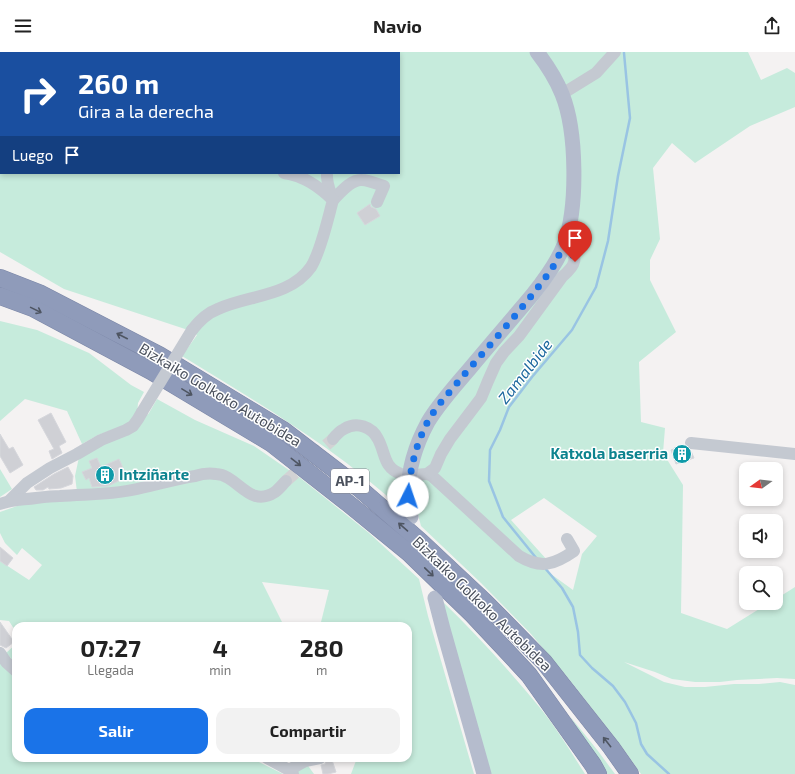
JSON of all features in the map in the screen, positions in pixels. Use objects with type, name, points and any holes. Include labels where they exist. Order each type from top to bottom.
[{"type":"highway","name":"Bizkaiko Golkoko Autobidea","points":[[0,278],[41,294],[159,355],[283,430],[359,488],[485,602],[544,662],[611,747],[630,774]]},
{"type":"highway","name":"Bizkaiko Golkoko Autobidea","points":[[0,296],[33,308],[151,371],[271,443],[349,504],[409,553],[473,615],[529,675],[598,774]]},
{"type":"main road","points":[[411,517],[408,496],[409,478],[416,449],[428,422],[435,410],[545,279],[552,269],[564,245],[568,232],[572,207],[574,166],[567,109],[554,77],[537,52]]},
{"type":"main road","points":[[435,598],[484,774]]},
{"type":"street","points":[[562,94],[596,73],[615,52]]},
{"type":"street","points":[[288,174],[301,177],[312,182],[333,200]]},
{"type":"street","points":[[327,174],[328,184],[333,200]]},
{"type":"street","points":[[5,502],[27,483],[50,468],[101,440],[133,426],[192,330],[201,319],[218,308],[271,293],[286,287],[297,281],[305,274],[312,266],[318,251],[333,200],[344,188],[361,179],[384,186],[377,202]]},
{"type":"street","points":[[427,474],[435,468],[450,439],[481,398],[496,363],[519,336],[562,277],[571,270],[575,262],[573,254],[570,249],[564,245]]},
{"type":"street","points":[[333,439],[344,429],[350,426],[364,426],[375,434],[381,445],[386,462],[395,472],[401,474]]},
{"type":"street","points":[[691,443],[795,454]]},
{"type":"street","points":[[5,502],[59,496],[117,493],[176,479],[215,473],[222,474],[250,495],[256,496],[269,495],[275,492],[286,482]]},
{"type":"street","points":[[414,475],[427,474],[432,476],[519,556],[529,562],[542,564],[553,563],[564,558],[574,551],[567,539]]},
{"type":"street","points":[[0,653],[12,667]]},
{"type":"street","points":[[274,762],[291,772],[304,762]]},
{"type":"green space","points":[[400,52],[748,52],[761,80],[787,68],[795,73],[795,107],[750,126],[695,163],[672,143],[653,168],[660,239],[650,260],[650,280],[676,332],[639,362],[641,422],[665,428],[663,453],[683,485],[681,613],[727,629],[758,610],[783,610],[783,595],[795,587],[795,679],[777,678],[720,682],[695,682],[672,679],[624,662],[664,682],[685,687],[780,682],[795,685],[795,774],[641,774],[619,743],[568,678],[531,634],[481,583],[421,526],[414,493],[415,479],[429,479],[521,562],[544,569],[573,590],[582,554],[597,536],[544,498],[511,520],[548,561],[531,558],[518,550],[440,479],[437,472],[399,471],[402,509],[356,470],[309,436],[182,356],[197,335],[185,329],[64,289],[0,252],[0,174],[400,174]]},
{"type":"green space","points":[[0,321],[37,330],[89,353],[131,385],[144,392],[138,403],[137,415],[131,423],[98,435],[82,444],[67,411],[25,399],[0,421]]},
{"type":"green space","points":[[157,399],[195,420],[254,446],[299,477],[369,533],[419,579],[428,616],[474,774],[351,774],[356,762],[412,762],[412,622],[321,622],[329,590],[262,582],[282,622],[12,622],[12,626],[9,621],[0,620],[0,561],[29,580],[42,565],[22,548],[17,555],[5,543],[0,533],[0,512],[20,505],[140,485],[77,492],[75,476],[79,457],[136,427],[149,413]]},
{"type":"green space","points":[[0,469],[12,489],[0,497]]},
{"type":"green space","points":[[442,601],[493,654],[541,709],[585,774],[489,774]]},
{"type":"green space","points":[[12,648],[12,660],[6,653]]},
{"type":"green space","points":[[0,659],[12,672],[12,762],[259,762],[283,774],[0,774]]},
{"type":"green space","points":[[569,715],[598,751],[615,774],[607,774]]},
{"type":"green space","points":[[306,763],[314,774],[298,774],[298,771]]},
{"type":"building","points":[[370,204],[371,207],[376,209],[380,216],[365,225],[357,213]]},
{"type":"building","points":[[51,413],[66,442],[59,446],[62,453],[52,459],[49,451],[54,449],[38,420]]},
{"type":"building","points":[[0,434],[9,449],[13,447],[23,465],[10,473],[0,456]]},
{"type":"building","name":"Katxola baserria","points":[[684,445],[686,449],[691,451],[694,458],[676,464],[671,450]]},
{"type":"building","name":"Intziñarte","points":[[97,458],[101,467],[119,459],[127,477],[108,486],[92,487],[89,478],[86,480],[82,472],[92,468],[89,461]]},
{"type":"building","points":[[68,467],[73,476],[72,484],[61,488],[49,489],[48,487],[43,490],[36,490],[34,487],[54,474]]},
{"type":"building","points":[[0,547],[13,558],[7,566],[0,561]]},
{"type":"building","points":[[0,622],[12,639],[12,644],[6,648],[0,645]]},
{"type":"building","points":[[326,762],[333,762],[336,772],[323,774],[321,765],[325,764]]},
{"type":"waterway","name":"Zamalbide","points":[[537,559],[503,517],[489,481],[490,450],[509,407],[572,330],[596,287],[608,241],[618,176],[630,118],[624,53]]},
{"type":"waterway","name":"Zamalbide","points":[[544,567],[562,588],[573,607],[578,632],[580,655],[592,668],[613,686],[625,702],[636,723],[641,744],[647,754],[669,774]]},
{"type":"tunnel","points":[[286,481],[333,439]]},
{"type":"place","name":"Katxola baserria","points":[[682,454]]},
{"type":"place","name":"Intziñarte","points":[[105,475]]},
{"type":"route","points":[[408,496],[409,478],[416,449],[421,435],[435,410],[533,294],[552,269],[564,245],[570,249],[575,262]]}]
